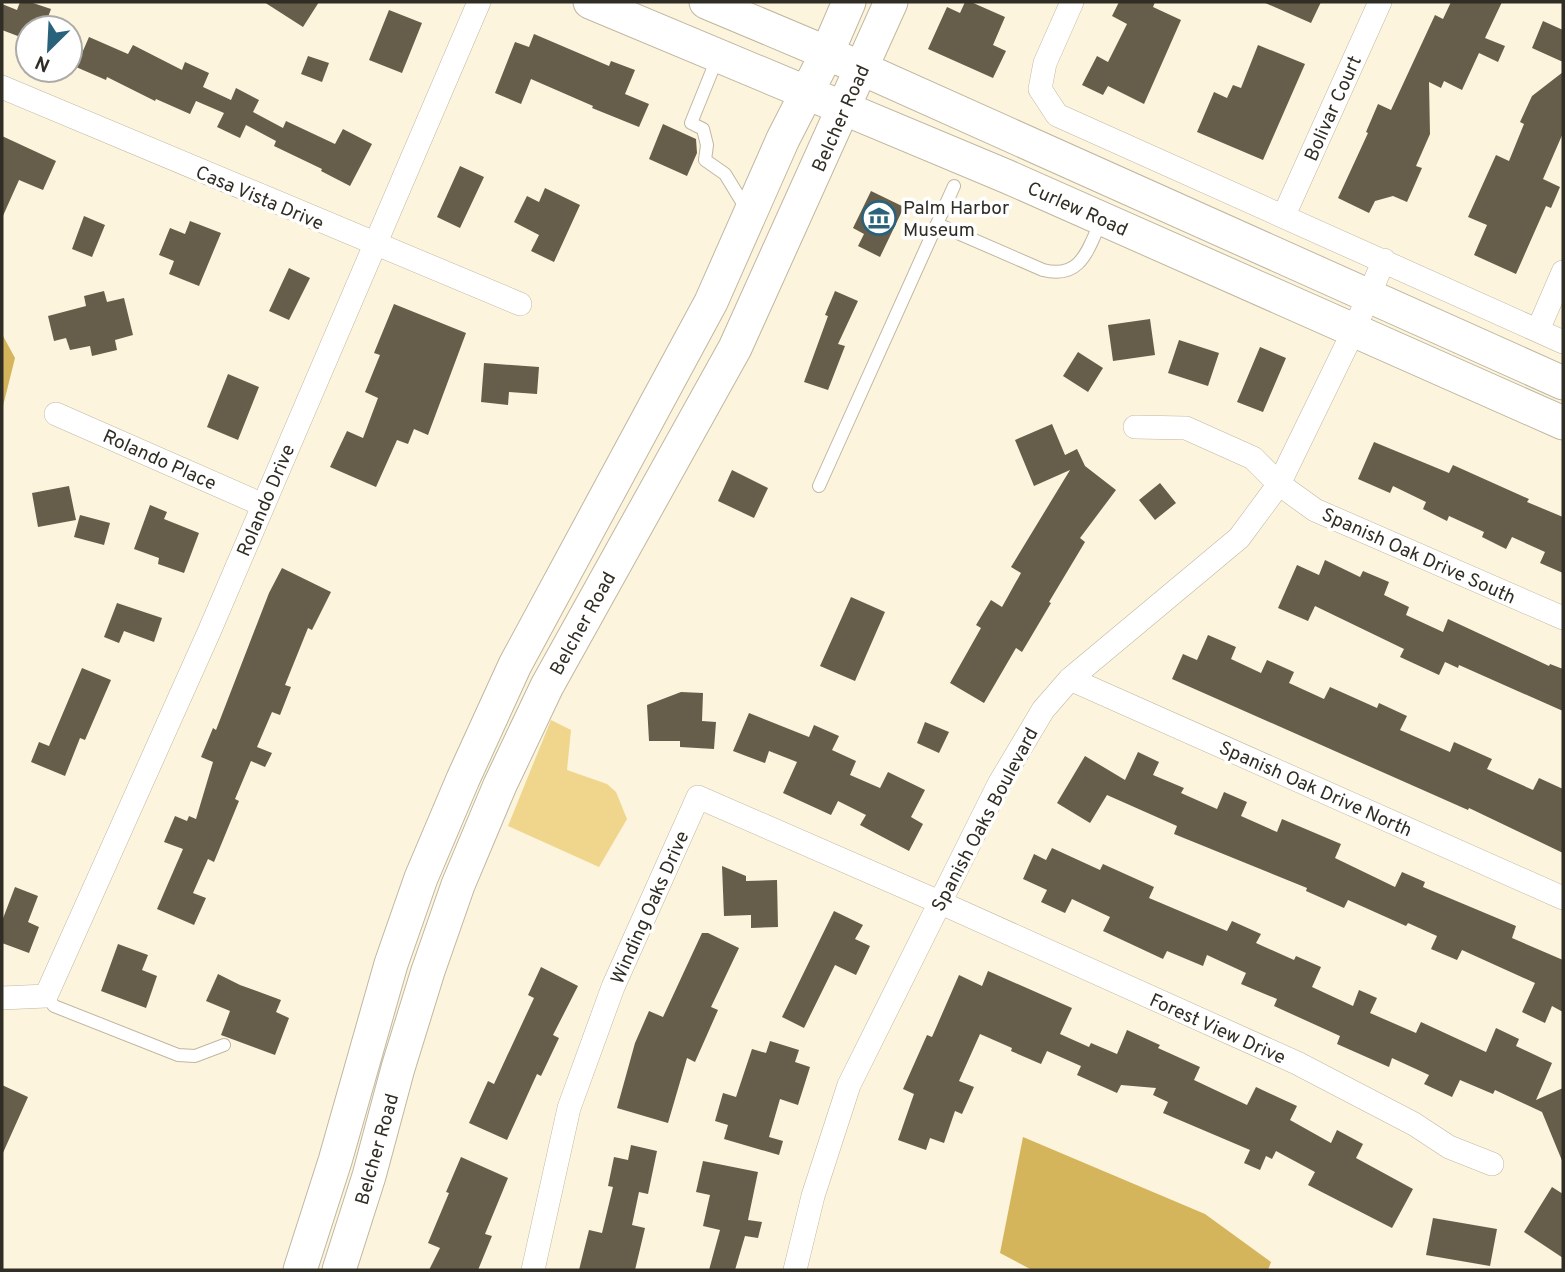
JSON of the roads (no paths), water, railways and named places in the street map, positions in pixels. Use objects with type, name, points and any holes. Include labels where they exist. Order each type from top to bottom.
[{"type":"main road","points":[[581,2],[620,33],[757,90],[773,107],[783,139]]},
{"type":"main road","name":"Curlew Road","points":[[590,2],[842,81],[912,92],[1563,383]]},
{"type":"main road","points":[[641,2],[906,107],[1104,195],[1175,209]]},
{"type":"main road","name":"Curlew Road","points":[[706,2],[791,38],[842,81],[1102,219],[1563,424]]},
{"type":"main road","points":[[791,38],[820,20],[834,2]]},
{"type":"main road","name":"Belcher Road","points":[[300,1270],[335,1161],[391,964],[421,878],[463,779],[515,665],[711,302],[783,139],[842,81],[849,2]]},
{"type":"main road","points":[[655,493],[713,419],[752,357],[842,156],[852,142],[866,131],[842,81],[866,2]]},
{"type":"main road","name":"Belcher Road","points":[[339,1270],[428,971],[458,885],[500,785],[547,686],[735,348],[842,81],[891,2]]},
{"type":"main road","points":[[908,2],[891,40],[889,58],[895,71],[912,92]]},
{"type":"street","name":"Rolando Drive","points":[[46,996],[263,505],[479,2]]},
{"type":"street","points":[[1072,2],[1045,62],[1040,89],[1057,115],[1563,342]]},
{"type":"street","name":"Bolivar Court","points":[[1284,215],[1380,2]]},
{"type":"street","name":"Casa Vista Drive","points":[[2,87],[520,304]]},
{"type":"street","name":"Spanish Oaks Boulevard","points":[[795,1270],[813,1196],[849,1085],[999,784],[1043,710],[1069,678],[1239,538],[1279,484],[1354,330],[1384,260]]},
{"type":"street","points":[[1538,330],[1563,272]]},
{"type":"street","name":"Rolando Place","points":[[56,414],[263,505]]},
{"type":"street","name":"Spanish Oak Drive South","points":[[1135,427],[1186,428],[1253,458],[1279,484],[1315,510],[1563,618]]},
{"type":"street","name":"Spanish Oak Drive North","points":[[1069,678],[1563,898]]},
{"type":"street","name":"Winding Oaks Drive","points":[[533,1270],[569,1108],[613,986],[698,797],[939,902]]},
{"type":"street","name":"Forest View Drive","points":[[939,902],[1297,1063],[1414,1124],[1449,1147],[1492,1164]]},
{"type":"street","points":[[2,998],[46,996]]},
{"type":"lane","points":[[712,71],[691,123],[703,130],[707,145],[705,160],[725,174],[750,216]]},
{"type":"lane","points":[[819,486],[954,186]]},
{"type":"lane","points":[[937,224],[1057,274],[1070,270],[1082,261],[1102,219]]},
{"type":"lane","points":[[46,996],[54,1006],[178,1055],[195,1056],[224,1045]]},
{"type":"place","name":"Palm Harbor Museum","points":[[879,218]]}]
